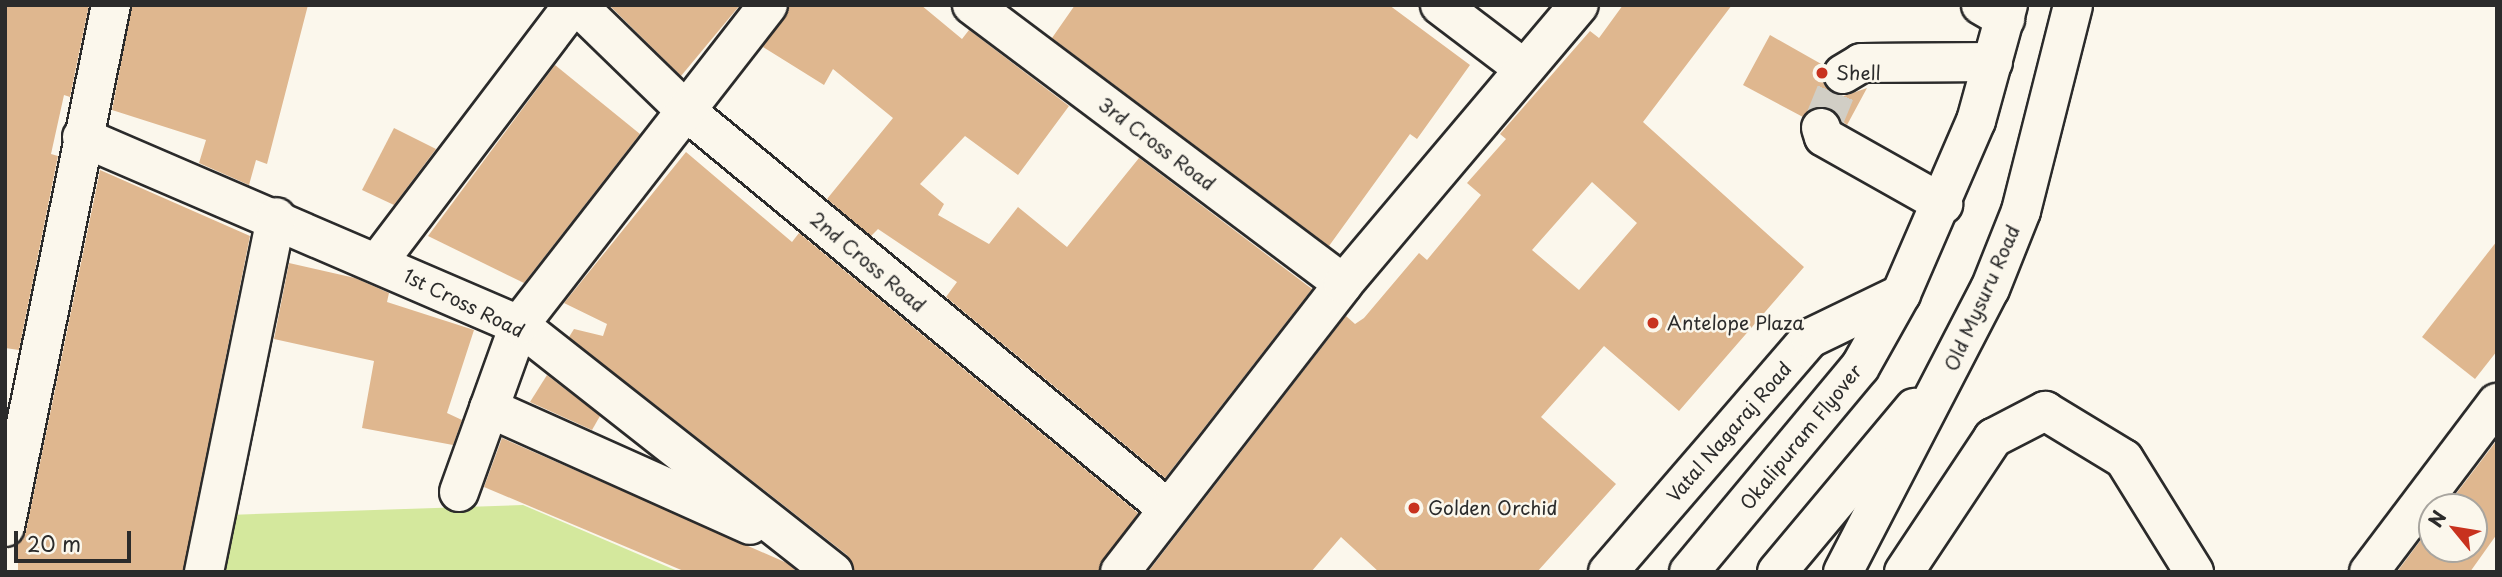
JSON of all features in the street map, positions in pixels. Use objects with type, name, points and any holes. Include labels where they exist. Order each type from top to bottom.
[{"type":"street","points":[[5,527],[82,136],[111,5]]},
{"type":"street","points":[[378,262],[575,5]]},
{"type":"street","name":"2nd Cross Road","points":[[575,5],[686,111],[1168,509]]},
{"type":"street","points":[[459,492],[519,325],[768,5]]},
{"type":"street","name":"3rd Cross Road","points":[[972,5],[1342,284]]},
{"type":"street","points":[[1440,5],[1523,68]]},
{"type":"street","points":[[1120,572],[1342,284],[1579,5]]},
{"type":"street","name":"Old Mysuru Road","points":[[1843,572],[1958,356],[2021,211],[2073,5]]},
{"type":"street","points":[[1901,294],[1943,204],[1993,62],[1998,10]]},
{"type":"street","points":[[1843,74],[1861,63],[1993,62]]},
{"type":"street","points":[[1821,128],[1824,136],[1943,204]]},
{"type":"street","name":"1st Cross Road","points":[[82,136],[276,217],[519,325],[819,561]]},
{"type":"street","points":[[204,572],[276,217]]},
{"type":"street","name":"Okalipuram Flyover","points":[[1689,572],[1860,367],[1901,294]]},
{"type":"street","name":"Vatal Nagaraj Road","points":[[1608,572],[1810,338],[1901,294]]},
{"type":"street","points":[[1777,572],[1958,356]]},
{"type":"street","points":[[2369,572],[2497,403]]},
{"type":"street","points":[[489,408],[819,561]]},
{"type":"street","points":[[1904,572],[1993,438],[2045,411],[2124,459],[2194,572]]},
{"type":"green space","points":[[523,505],[680,572],[217,572],[228,515]]},
{"type":"building","points":[[5,5],[89,5],[70,97],[64,95],[51,154],[58,156],[19,350],[5,348]]},
{"type":"building","points":[[132,5],[308,5],[267,164],[256,160],[249,185],[199,163],[206,140],[112,110]]},
{"type":"building","points":[[609,5],[740,5],[681,76]]},
{"type":"building","points":[[789,5],[921,5],[962,39],[969,30],[1069,106],[1018,175],[965,136],[920,184],[944,204],[938,215],[989,244],[1018,207],[1067,247],[1139,158],[1312,289],[1165,478],[946,297],[957,282],[878,229],[871,236],[827,199],[893,118],[833,69],[824,85],[763,47]]},
{"type":"building","points":[[1075,5],[1389,5],[1470,65],[1417,139],[1410,134],[1329,246],[1052,38]]},
{"type":"building","points":[[1623,5],[1732,5],[1643,122],[1804,267],[1679,411],[1604,346],[1541,417],[1616,484],[1537,572],[1379,572],[1341,537],[1311,572],[1148,572],[1346,316],[1355,324],[1364,318],[1419,253],[1427,260],[1481,195],[1467,183],[1506,139],[1500,134],[1590,31],[1599,38]],"holes":[[[1592,182],[1637,223],[1579,290],[1532,250]]]},
{"type":"building","points":[[1770,35],[1823,65],[1824,85],[1832,93],[1844,96],[1867,88],[1847,125],[1826,107],[1813,108],[1803,117],[1743,85]]},
{"type":"building","points":[[555,65],[640,134],[524,283],[428,236]]},
{"type":"building","points":[[394,128],[436,149],[394,205],[362,190]]},
{"type":"building","points":[[686,152],[792,242],[799,233],[1138,513],[1099,572],[854,572],[847,555],[569,337],[574,329],[603,336],[607,324],[564,303]]},
{"type":"building","points":[[100,170],[250,236],[183,572],[18,572],[18,544],[26,531]]},
{"type":"building","points":[[2497,241],[2497,351],[2475,379],[2422,337]]},
{"type":"building","points":[[289,263],[355,278],[389,293],[387,302],[474,330],[447,413],[462,420],[453,445],[362,428],[374,361],[274,339]]},
{"type":"building","points":[[547,375],[600,416],[592,430],[530,402]]},
{"type":"building","points":[[502,438],[787,563],[797,572],[686,572],[484,487]]},
{"type":"building","points":[[2497,440],[2497,534],[2488,547],[2488,493],[2457,493]]},
{"type":"building","points":[[2418,544],[2418,563],[2476,563],[2470,572],[2397,572]]},
{"type":"tunnel","points":[[1821,128],[1843,74]]},
{"type":"place","name":"Shell","points":[[1822,73]]},
{"type":"place","name":"Antelope Plaza","points":[[1653,323]]},
{"type":"place","name":"Golden Orchid","points":[[1414,508]]}]
